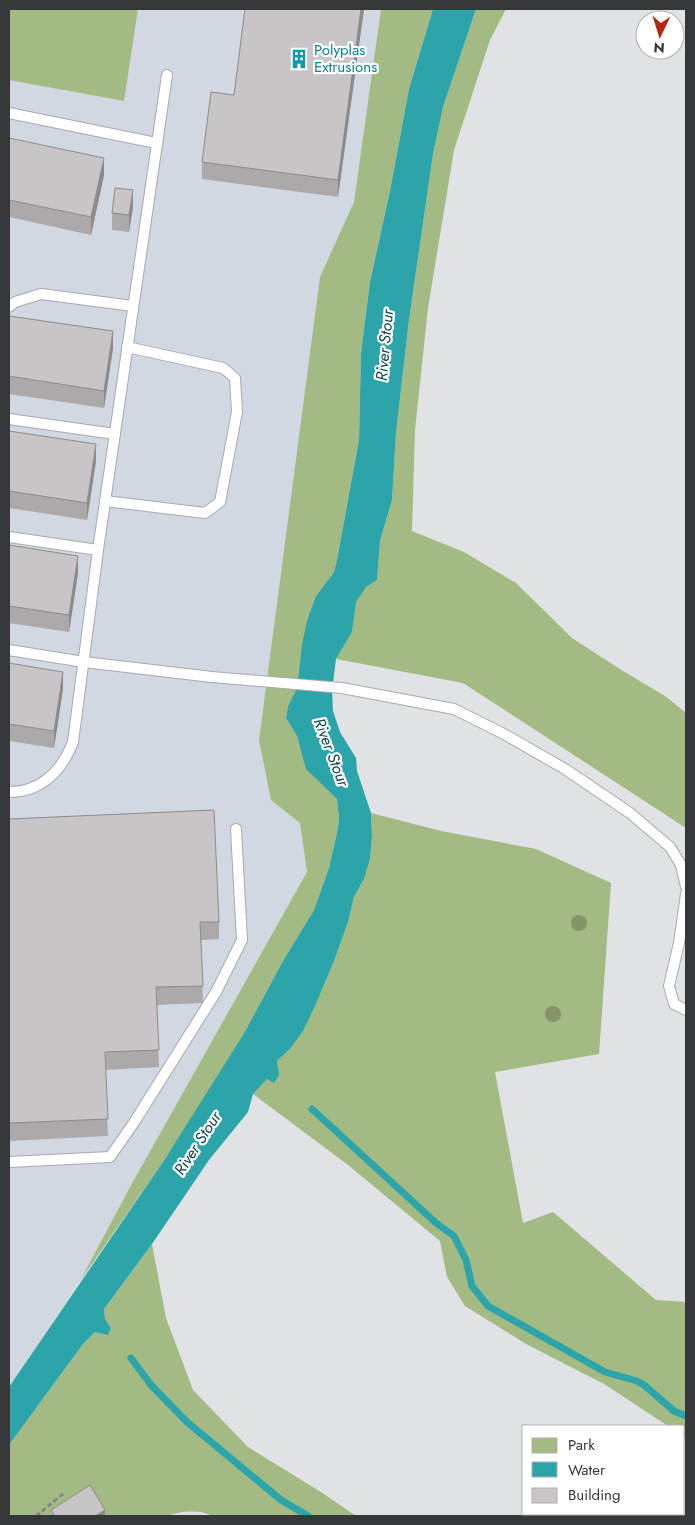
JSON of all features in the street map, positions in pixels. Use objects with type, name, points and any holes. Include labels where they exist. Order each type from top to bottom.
[{"type":"lane","points":[[9,792],[25,790],[46,781],[57,772],[64,762],[73,742],[98,550],[167,75]]},
{"type":"lane","points":[[9,113],[156,143]]},
{"type":"lane","points":[[9,306],[15,302],[40,294],[133,306]]},
{"type":"lane","points":[[105,502],[205,513],[220,502],[237,412],[235,378],[223,368],[127,347]]},
{"type":"lane","points":[[9,419],[115,434]]},
{"type":"lane","points":[[9,537],[98,550]]},
{"type":"lane","points":[[9,650],[84,662],[342,688],[454,709],[504,734],[565,769],[630,812],[670,847],[681,866],[686,887]]},
{"type":"lane","points":[[9,1162],[110,1157],[135,1121],[216,992],[242,940],[236,829]]},
{"type":"lane","points":[[686,894],[678,943],[668,986],[674,1004],[686,1010]]},
{"type":"path","points":[[36,1516],[64,1493]]},
{"type":"shaded area","points":[[138,9],[381,9],[354,202],[320,277],[259,739],[271,800],[300,823],[307,872],[130,1187],[80,1281],[9,1387],[9,80],[124,101]]},
{"type":"green space","points":[[9,9],[138,9],[124,101],[9,80]]},
{"type":"green space","points":[[381,9],[433,9],[409,89],[390,191],[370,282],[361,353],[359,440],[337,560],[334,572],[316,596],[296,690],[288,706],[286,718],[297,736],[307,769],[337,799],[339,820],[329,868],[314,910],[283,961],[243,1035],[165,1159],[80,1281],[130,1187],[307,872],[300,823],[271,800],[259,740],[320,277],[354,202]]},
{"type":"green space","points":[[476,9],[506,9],[490,40],[454,150],[428,308],[415,430],[412,531],[464,552],[516,583],[572,638],[665,696],[686,713],[686,828],[463,683],[336,659],[352,632],[355,602],[366,587],[377,580],[380,541],[392,500],[396,433],[409,320],[433,154],[443,107]]},
{"type":"green space","points":[[371,813],[441,831],[536,849],[611,883],[599,1054],[495,1072],[523,1223],[553,1212],[656,1300],[686,1302],[686,1438],[685,1425],[666,1425],[604,1384],[526,1344],[465,1306],[447,1277],[440,1241],[348,1165],[253,1094],[267,1079],[277,1061],[290,1049],[303,1031],[334,961],[348,922],[354,897],[364,879],[370,859]]},
{"type":"green space","points":[[152,1244],[166,1318],[193,1390],[248,1447],[356,1516],[212,1516],[202,1512],[190,1511],[167,1516],[9,1516],[9,1445],[83,1344],[95,1332],[111,1328],[105,1319],[104,1309]]},
{"type":"water","name":"River Stour","points":[[433,9],[476,9],[443,107],[433,154],[409,320],[396,433],[392,500],[380,541],[377,580],[366,587],[356,602],[352,632],[336,659],[332,691],[333,711],[340,732],[356,758],[357,771],[371,813],[370,859],[364,879],[354,897],[348,922],[334,961],[315,1006],[303,1031],[290,1049],[277,1061],[279,1075],[274,1083],[267,1079],[253,1094],[248,1112],[209,1160],[152,1244],[104,1309],[105,1319],[111,1328],[108,1335],[95,1332],[83,1344],[9,1445],[9,1387],[165,1159],[243,1035],[283,961],[314,910],[329,868],[339,820],[337,799],[306,769],[297,736],[286,718],[288,706],[296,690],[307,621],[316,596],[334,572],[337,560],[359,440],[361,353],[370,282],[390,191],[409,89]]},
{"type":"building","name":"Polyplas Extrusions","points":[[245,9],[361,9],[338,180],[202,162],[211,92],[234,95]]},
{"type":"building","points":[[9,138],[104,158],[91,217],[9,200]]},
{"type":"building","points":[[115,188],[133,190],[129,215],[112,213]]},
{"type":"building","points":[[9,316],[113,331],[104,391],[9,376]]},
{"type":"building","points":[[9,431],[96,444],[87,503],[9,491]]},
{"type":"building","points":[[9,545],[78,556],[69,615],[9,606]]},
{"type":"building","points":[[9,663],[63,672],[54,731],[9,724]]},
{"type":"building","points":[[214,810],[219,922],[200,922],[203,986],[156,987],[159,1050],[105,1052],[108,1119],[9,1123],[9,819]]},
{"type":"building","points":[[90,1485],[105,1510],[95,1516],[55,1516],[51,1510]]},
{"type":"waterway","points":[[312,1109],[436,1223],[454,1236],[466,1260],[472,1286],[488,1306],[605,1372],[637,1381],[674,1411],[686,1416]]},
{"type":"waterway","points":[[131,1358],[151,1385],[187,1422],[281,1500],[308,1516]]},
{"type":"place","name":"Polyplas Extrusions","points":[[299,59]]}]
